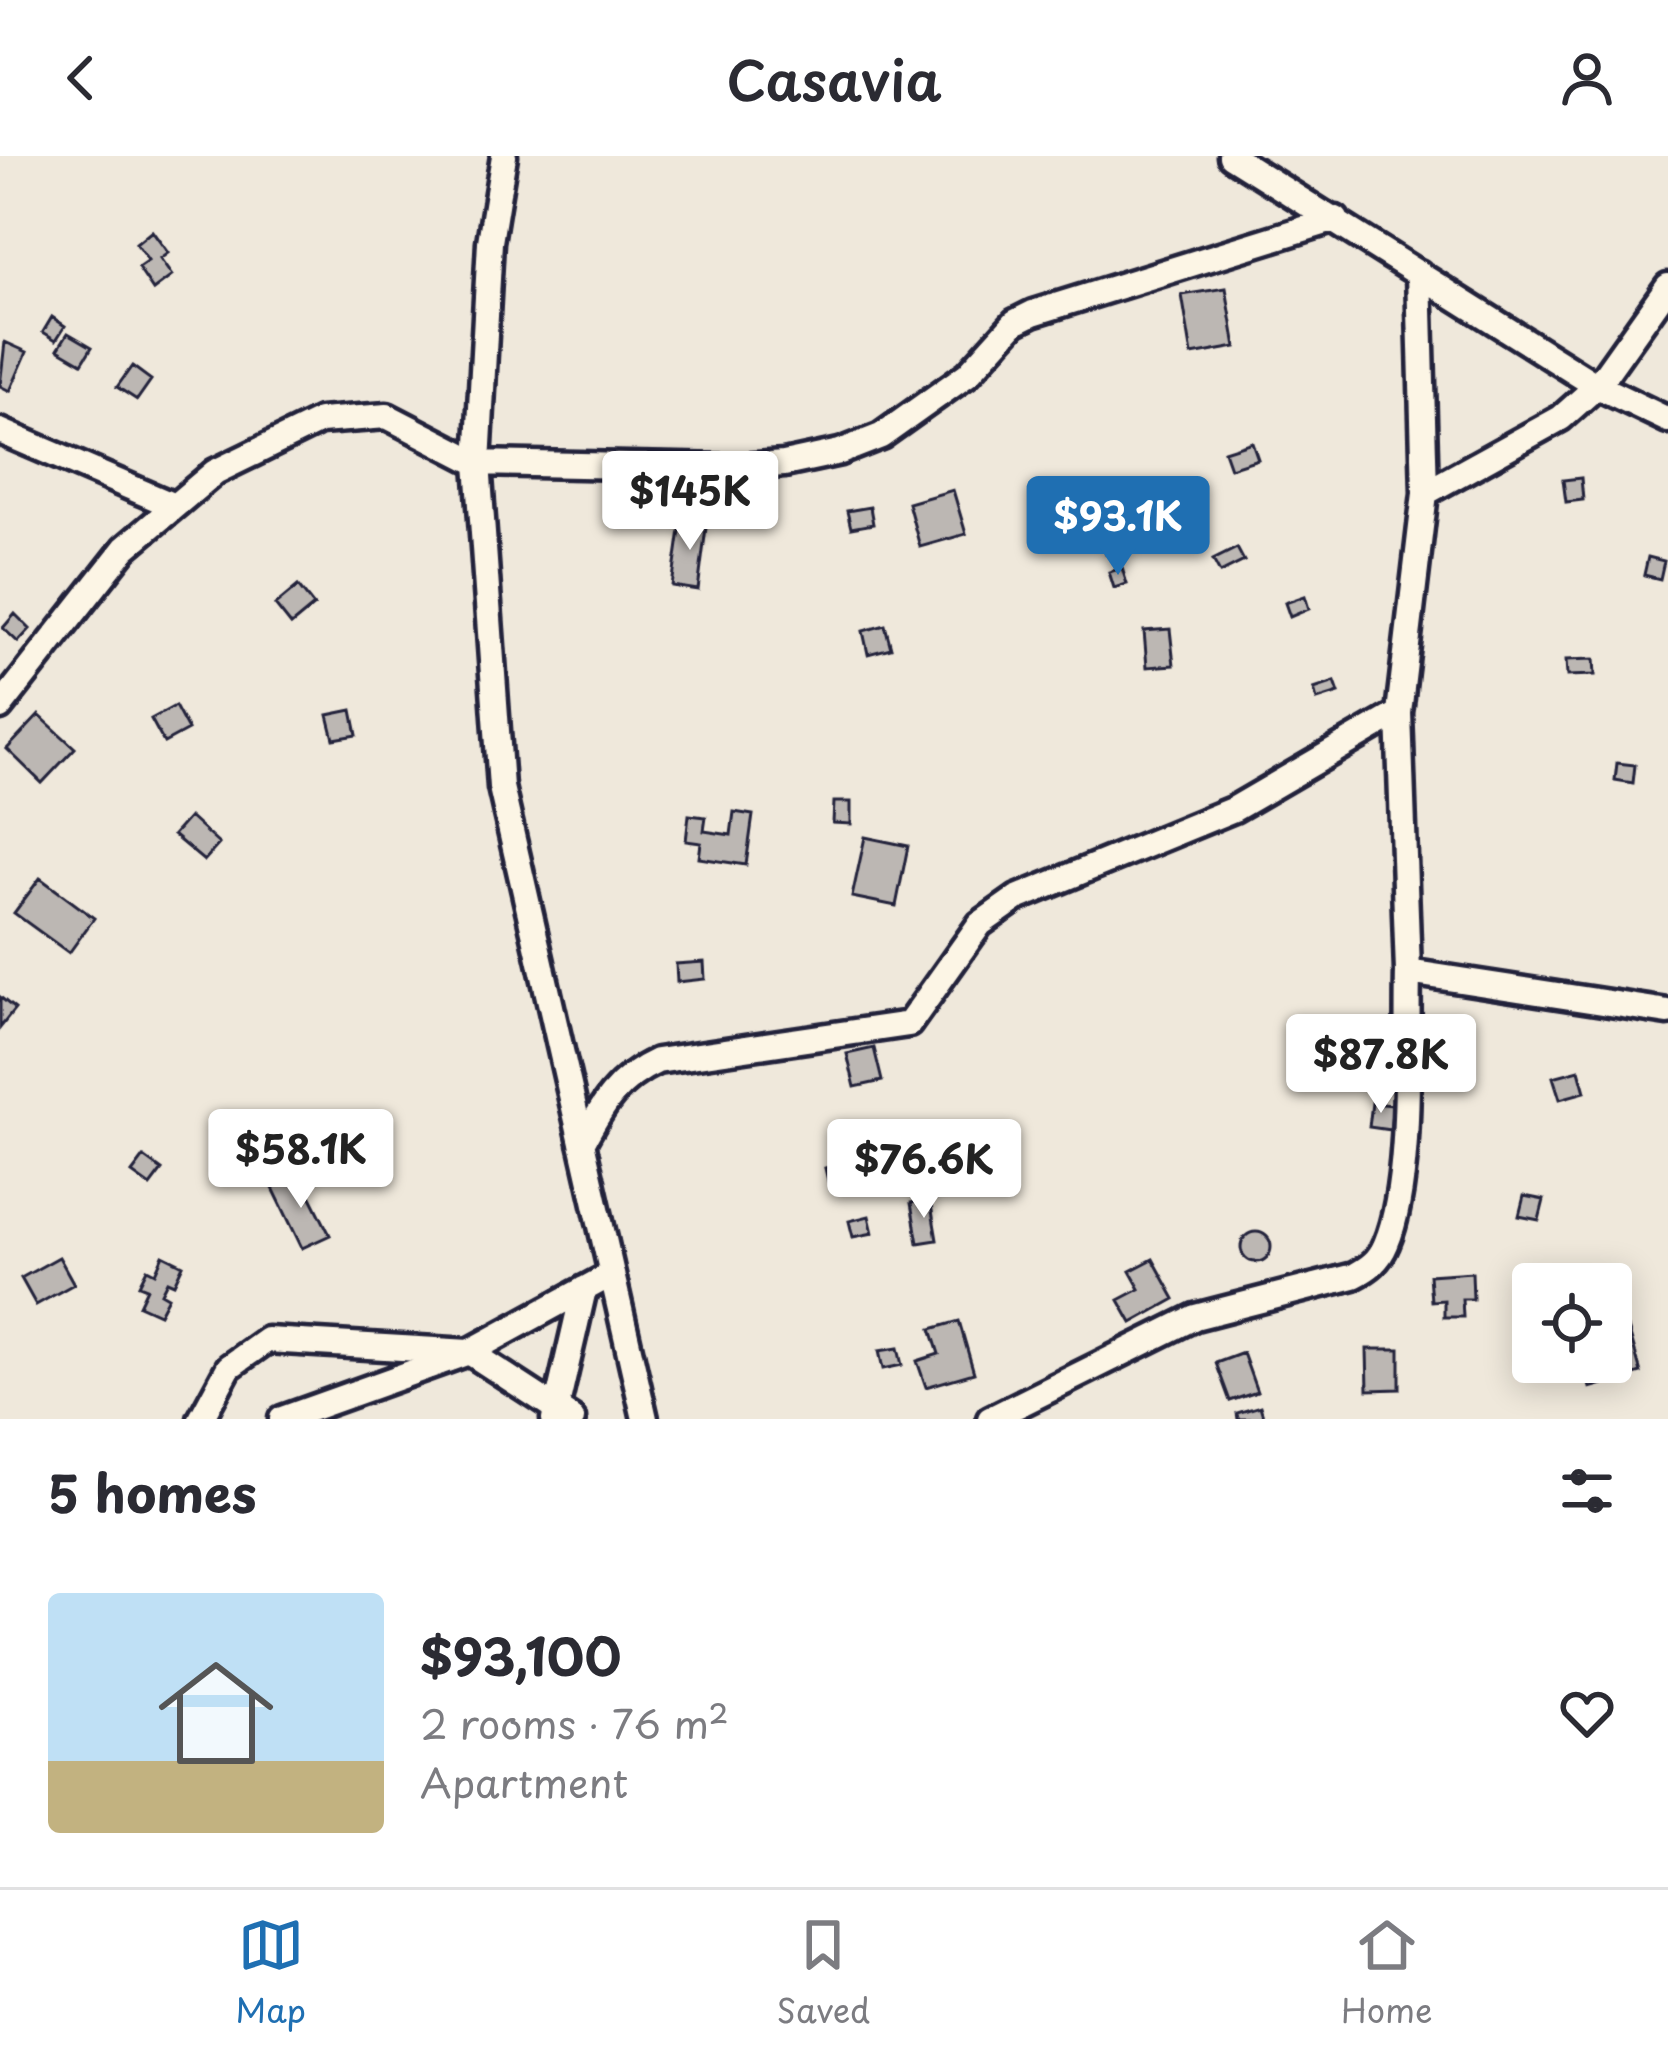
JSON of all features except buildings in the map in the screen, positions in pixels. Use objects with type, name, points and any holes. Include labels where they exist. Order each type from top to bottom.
[{"type":"street","points":[[504,156],[490,242],[478,464],[501,787],[645,1419]]},
{"type":"street","points":[[1231,156],[1597,386],[1668,420]]},
{"type":"street","points":[[0,707],[125,548],[215,472],[320,421],[387,416],[478,464],[726,468],[840,452],[881,436],[927,406],[968,374],[1015,322],[1033,313],[1336,219]]},
{"type":"street","points":[[990,1419],[1195,1317],[1354,1276],[1375,1264],[1387,1242],[1405,1129],[1408,972],[1399,712],[1425,493],[1419,273]]},
{"type":"street","points":[[1425,493],[1561,418],[1597,386],[1668,286]]},
{"type":"street","points":[[0,431],[175,506]]},
{"type":"street","points":[[583,1143],[608,1095],[632,1072],[657,1060],[908,1024],[980,924],[1017,898],[1234,809],[1399,712]]},
{"type":"street","points":[[1408,972],[1668,1012]]},
{"type":"street","points":[[283,1419],[470,1352],[612,1274]]},
{"type":"street","points":[[201,1419],[229,1367],[267,1340],[470,1352],[562,1415],[584,1288]]}]
